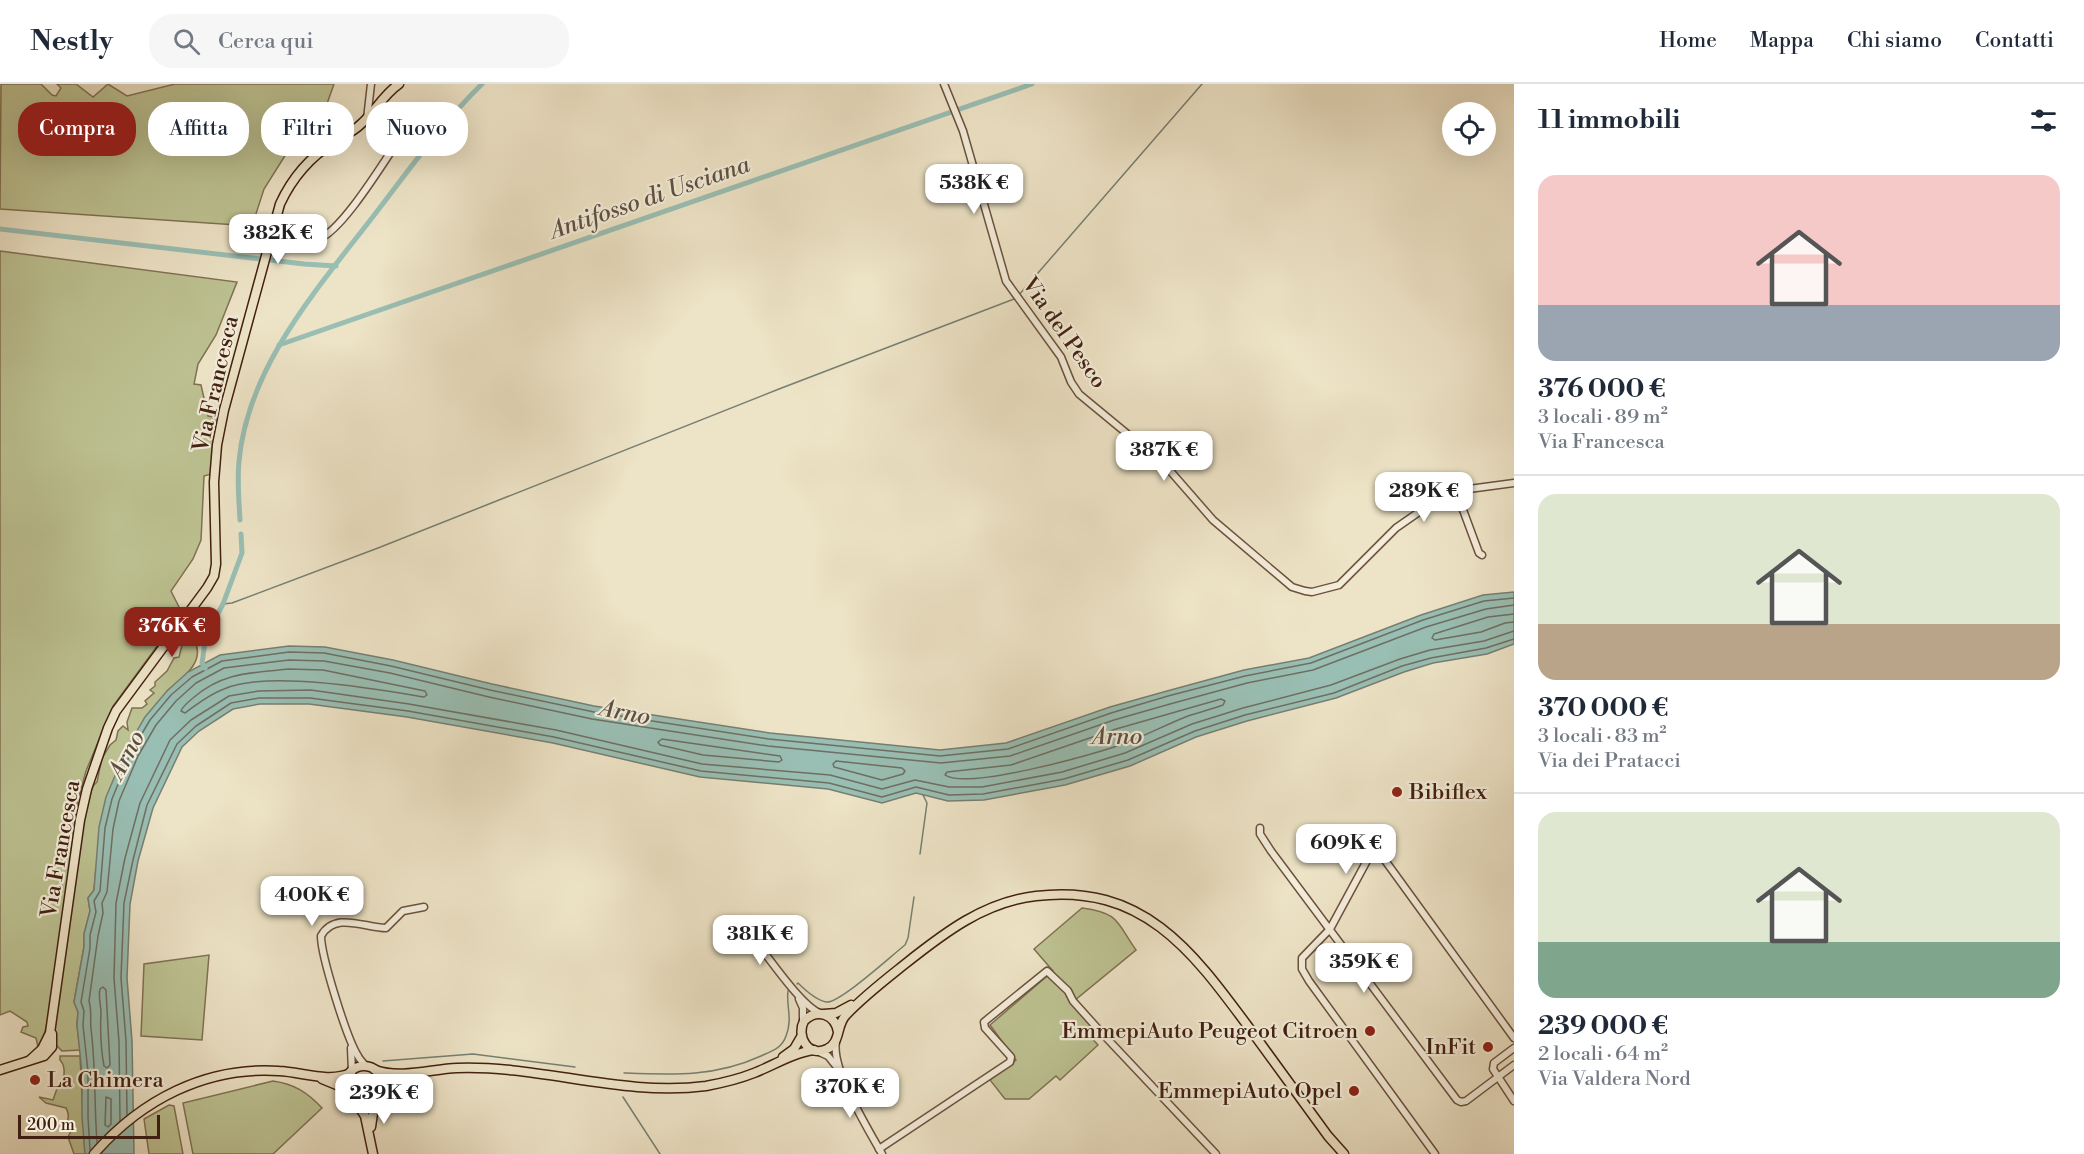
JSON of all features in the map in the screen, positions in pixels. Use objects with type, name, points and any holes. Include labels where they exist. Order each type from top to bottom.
[{"type":"main road","name":"Via Francesca","points":[[380,102],[388,92],[399,84]]},
{"type":"main road","name":"Via Francesca","points":[[0,1070],[44,1056],[51,1049],[52,1025],[80,820],[87,789],[108,728],[123,700],[207,588],[215,572],[214,482],[224,410],[283,198],[301,170],[324,148],[355,130],[366,120]]},
{"type":"main road","points":[[94,1154],[120,1127],[147,1106],[174,1090],[224,1074],[276,1070],[340,1077],[357,1068],[389,1073],[445,1068],[487,1068],[629,1085],[679,1088],[705,1086],[748,1076],[803,1052],[827,1049],[834,1044],[845,1016],[872,991],[945,933],[965,920],[994,906],[1018,898],[1051,894],[1082,896],[1111,902],[1154,922],[1173,936],[1195,957],[1328,1136],[1344,1154]]},
{"type":"main road","points":[[773,1065],[794,1049],[801,1037],[803,1023],[811,1015],[841,1011],[872,991]]},
{"type":"main road","points":[[822,1013],[834,1020],[838,1035]]},
{"type":"main road","points":[[801,1037],[805,1044],[815,1051]]},
{"type":"main road","points":[[371,1069],[382,1080],[383,1087],[371,1117],[372,1150]]},
{"type":"main road","points":[[356,1102],[366,1104],[378,1098],[389,1084],[397,1079],[422,1071]]},
{"type":"main road","points":[[348,1095],[346,1083],[351,1072]]},
{"type":"main road","points":[[311,1075],[339,1086],[356,1102],[365,1116],[372,1150]]},
{"type":"main road","points":[[1328,1136],[1338,1154]]},
{"type":"street","points":[[369,102],[371,84]]},
{"type":"street","name":"Via del Pesco","points":[[944,84],[963,131],[1002,271],[1010,287],[1061,357],[1071,382],[1079,394],[1165,465],[1213,520],[1292,586],[1299,590],[1312,592],[1338,585],[1396,528],[1438,498],[1456,491],[1514,483]]},
{"type":"street","points":[[273,233],[305,241],[316,240],[330,234],[350,210],[388,156]]},
{"type":"street","points":[[1456,491],[1479,553],[1482,555]]},
{"type":"street","points":[[1260,828],[1260,834],[1267,846],[1456,1100],[1466,1101],[1514,1065]]},
{"type":"street","points":[[1362,837],[1374,853],[1382,856],[1514,1038]]},
{"type":"street","points":[[1374,853],[1367,860],[1330,929],[1302,958],[1301,964],[1304,973],[1435,1154]]},
{"type":"street","points":[[371,1069],[357,1056],[350,1041],[323,952],[322,933],[331,926],[346,921],[386,928],[403,911],[424,907]]},
{"type":"street","points":[[744,926],[795,991],[809,1006],[822,1013]]},
{"type":"street","points":[[815,1051],[828,1056],[840,1072],[880,1152],[1011,1061],[1011,1057],[986,1028],[984,1022],[1047,971],[1068,991],[1073,1001],[1095,1026],[1216,1154]]},
{"type":"street","points":[[795,991],[803,1008],[803,1023]]},
{"type":"street","points":[[838,1035],[835,1051],[840,1072]]},
{"type":"street","points":[[350,1041],[351,1072]]},
{"type":"street","points":[[1514,1048],[1493,1065],[1493,1071],[1514,1101]]},
{"type":"green space","points":[[1,84],[41,84],[56,96],[61,88],[57,84],[76,84],[93,97],[108,84],[127,96],[175,84],[334,84],[328,102],[261,102],[261,156],[285,156],[264,189],[252,226],[0,209]]},
{"type":"green space","points":[[0,251],[237,282],[216,335],[198,364],[194,384],[201,385],[208,416],[220,418],[211,474],[204,476],[201,540],[193,559],[171,591],[183,615],[166,634],[113,706],[86,771],[77,804],[73,847],[47,1024],[42,1042],[38,1047],[36,1038],[21,1032],[23,1027],[28,1026],[27,1022],[10,1011],[0,1015]]},
{"type":"green space","points":[[194,640],[197,648],[195,663],[167,691],[96,868],[94,890],[88,898],[90,911],[84,934],[84,947],[74,1002],[78,1012],[80,1050],[62,1051],[55,1044],[54,1036],[86,806],[93,786],[97,782],[102,758],[116,740],[118,731],[123,726],[128,730],[127,722],[132,708],[142,708],[147,704],[145,701],[154,693],[150,690],[167,671],[174,658],[179,657],[183,641]]},
{"type":"green space","points":[[1082,908],[1110,916],[1120,925],[1136,950],[1074,1001],[1094,1028],[1088,1034],[1098,1045],[1060,1080],[1056,1076],[1029,1099],[1005,1099],[990,1080],[1016,1060],[990,1025],[1053,971],[1034,949]]},
{"type":"green space","points":[[209,955],[202,1040],[141,1036],[144,964]]},
{"type":"green space","points":[[60,1056],[80,1056],[85,1154],[74,1154],[68,1137],[71,1131],[66,1125],[68,1112],[66,1108],[46,1103],[39,1097],[53,1100],[59,1083],[63,1084],[64,1068]]},
{"type":"green space","points":[[273,1081],[300,1090],[322,1108],[273,1154],[193,1154],[183,1103]]},
{"type":"green space","points":[[169,1105],[174,1106],[183,1154],[149,1154],[144,1119]]},
{"type":"water","name":"Arno","points":[[1514,592],[1514,644],[1487,654],[1433,663],[1336,698],[1196,737],[1130,766],[1065,785],[984,800],[948,801],[916,793],[882,803],[828,789],[700,777],[553,743],[407,717],[309,704],[260,704],[233,709],[199,731],[182,747],[153,808],[138,861],[130,904],[127,978],[132,1041],[134,1154],[85,1154],[78,1012],[74,1002],[84,947],[84,934],[90,911],[88,898],[94,890],[99,827],[106,797],[126,750],[145,717],[167,691],[188,672],[220,655],[289,646],[325,647],[393,660],[594,706],[770,733],[940,750],[1006,743],[1110,707],[1167,691],[1244,670],[1309,658],[1421,615],[1483,595]]},
{"type":"waterway","points":[[240,520],[238,468],[245,426],[256,392],[271,360],[289,329],[331,270],[440,131],[482,84]]},
{"type":"waterway","name":"Antifosso di Usciana","points":[[279,345],[1032,84]]},
{"type":"waterway","points":[[1018,296],[1202,84]]},
{"type":"waterway","points":[[0,229],[336,266]]},
{"type":"waterway","points":[[223,604],[232,603],[378,548],[779,389],[1014,299]]},
{"type":"waterway","points":[[205,668],[202,663],[206,636],[223,604],[242,553],[241,534]]},
{"type":"waterway","points":[[920,854],[927,803],[923,795]]},
{"type":"waterway","points":[[797,984],[826,1002],[833,1001],[853,987],[905,945],[914,897]]},
{"type":"waterway","points":[[624,1073],[677,1074],[711,1071],[744,1063],[773,1051],[782,1043],[788,1030],[788,991]]},
{"type":"waterway","points":[[383,1061],[473,1054],[575,1067]]},
{"type":"waterway","points":[[623,1097],[660,1154]]},
{"type":"place","name":"Bibiflex","points":[[1397,792]]},
{"type":"place","name":"EmmepiAuto Peugeot Citroen","points":[[1370,1031]]},
{"type":"place","name":"InFit","points":[[1488,1047]]},
{"type":"place","name":"La Chimera","points":[[35,1080]]},
{"type":"place","name":"EmmepiAuto Opel","points":[[1354,1091]]}]
